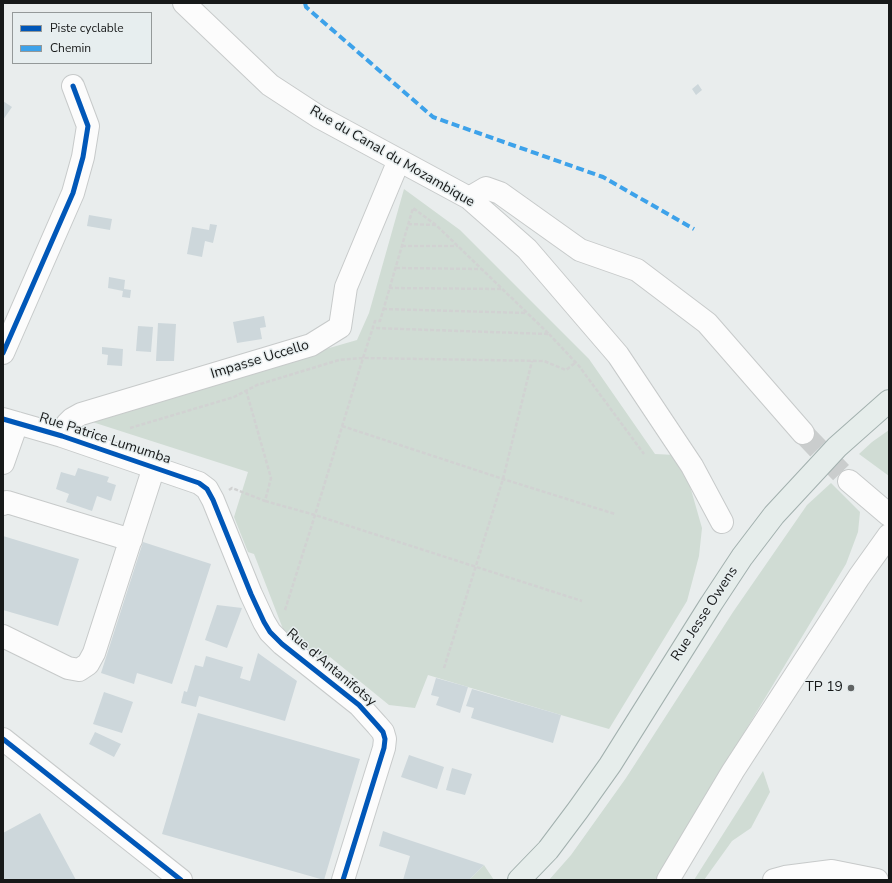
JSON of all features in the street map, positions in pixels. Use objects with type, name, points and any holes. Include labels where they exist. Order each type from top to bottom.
[{"type":"main road","name":"Rue Jesse Owens","points":[[518,880],[548,850],[610,765],[711,604],[742,557],[774,515],[837,447],[889,401]]},
{"type":"street","name":"Rue du Canal du Mozambique","points":[[184,3],[270,85],[319,117],[469,198],[527,249],[618,355],[692,466],[722,522]]},
{"type":"street","points":[[3,353],[73,193],[83,157],[88,126],[74,86]]},
{"type":"street","name":"Impasse Uccello","points":[[62,436],[67,424],[81,414],[311,345],[340,327],[346,287],[399,160]]},
{"type":"street","points":[[469,198],[486,188],[500,193],[580,250],[637,270],[707,323],[803,433]]},
{"type":"street","points":[[3,463],[10,421]]},
{"type":"street","name":"Rue Patrice Lumumba","points":[[10,421],[62,436],[198,483]]},
{"type":"street","points":[[3,636],[68,668],[79,670],[88,664],[94,653],[154,467]]},
{"type":"street","points":[[849,481],[889,515]]},
{"type":"street","name":"Rue d'Antanifotsy","points":[[198,483],[207,489],[214,500],[251,594],[270,632],[282,644],[359,705],[383,732],[385,739],[384,748],[343,880]]},
{"type":"street","points":[[3,504],[7,502],[131,540]]},
{"type":"street","points":[[668,880],[733,771],[859,577],[889,535]]},
{"type":"street","points":[[3,739],[181,880]]},
{"type":"street","points":[[774,880],[785,876],[832,872],[878,880]]},
{"type":"path","points":[[285,610],[375,321],[380,321],[413,208],[436,225],[550,334],[576,362],[644,454]]},
{"type":"path","points":[[408,224],[436,225]]},
{"type":"path","points":[[402,246],[458,246]]},
{"type":"path","points":[[396,268],[482,269]]},
{"type":"path","points":[[390,288],[503,289]]},
{"type":"path","points":[[383,309],[527,313]]},
{"type":"path","points":[[373,328],[550,334]]},
{"type":"path","points":[[130,428],[234,397],[257,385],[339,360],[363,358],[544,361],[566,370],[576,362]]},
{"type":"path","points":[[444,668],[503,479],[532,361]]},
{"type":"path","points":[[246,390],[271,478],[265,501]]},
{"type":"path","points":[[342,426],[615,514]]},
{"type":"path","points":[[214,500],[232,488],[265,501],[315,515],[582,602]]},
{"type":"shaded area","points":[[404,189],[460,230],[589,359],[655,454],[675,455],[690,486],[702,528],[699,556],[687,601],[609,729],[428,675],[415,708],[389,705],[330,657],[326,660],[322,659],[283,629],[254,554],[248,552],[234,517],[248,472],[83,419],[357,340],[369,313]]},
{"type":"shaded area","points":[[889,430],[889,476],[859,454],[872,442]]},
{"type":"shaded area","points":[[831,483],[860,512],[858,532],[846,564],[655,880],[549,880],[571,855],[626,778],[733,612],[807,505]]},
{"type":"shaded area","points":[[763,771],[770,792],[751,828],[732,841],[704,880],[694,880]]},
{"type":"shaded area","points":[[484,865],[494,880],[469,880]]},
{"type":"building","points":[[698,84],[702,90],[696,95],[692,89]]},
{"type":"building","points":[[3,101],[12,107],[3,120]]},
{"type":"building","points":[[89,215],[112,219],[110,230],[87,226]]},
{"type":"building","points":[[210,224],[217,225],[213,243],[205,241],[202,257],[187,254],[192,227],[209,230]]},
{"type":"building","points":[[109,277],[125,280],[124,289],[131,290],[130,298],[122,297],[123,291],[108,288]]},
{"type":"building","points":[[264,316],[266,327],[260,328],[262,339],[237,343],[233,322]]},
{"type":"building","points":[[158,323],[176,324],[174,361],[156,361]]},
{"type":"building","points":[[138,326],[153,327],[151,352],[136,351]]},
{"type":"building","points":[[102,347],[123,349],[122,366],[107,365],[108,355],[102,354]]},
{"type":"building","points":[[78,468],[109,477],[107,482],[116,485],[111,501],[97,496],[92,511],[66,502],[69,494],[56,489],[61,472],[75,476]]},
{"type":"building","points":[[3,536],[79,559],[58,626],[3,610]]},
{"type":"building","points":[[143,542],[211,564],[172,684],[137,673],[134,684],[101,673]]},
{"type":"building","points":[[217,605],[242,608],[227,648],[205,640]]},
{"type":"building","points":[[258,653],[297,681],[285,721],[199,696],[196,707],[181,703],[184,691],[187,692],[195,665],[203,667],[206,656],[243,667],[240,678],[250,681]]},
{"type":"building","points":[[436,678],[468,687],[460,713],[436,705],[439,697],[431,695]]},
{"type":"building","points":[[472,689],[561,715],[553,743],[471,718],[474,708],[466,706]]},
{"type":"building","points":[[104,692],[133,702],[122,733],[93,724]]},
{"type":"building","points":[[198,713],[360,759],[324,880],[162,834]]},
{"type":"building","points":[[95,732],[121,744],[114,757],[89,744]]},
{"type":"building","points":[[409,755],[444,767],[437,789],[401,777]]},
{"type":"building","points":[[452,768],[472,774],[465,795],[446,790]]},
{"type":"building","points":[[40,813],[76,880],[3,880],[3,833]]},
{"type":"building","points":[[383,831],[484,865],[469,880],[403,880],[410,856],[379,846]]},
{"type":"tunnel","points":[[803,433],[849,481]]},
{"type":"marked path","points":[[305,3],[306,7],[433,117],[603,177],[694,229]]},
{"type":"cycle path","points":[[3,353],[73,193],[83,157],[88,126],[73,86]]},
{"type":"cycle path","points":[[3,419],[97,448],[199,483],[207,489],[213,500],[251,594],[270,632],[282,644],[359,705],[383,732],[385,739],[384,748],[343,880]]},
{"type":"cycle path","points":[[3,739],[181,880]]},
{"type":"place","name":"TP 19","points":[[851,688]]}]
